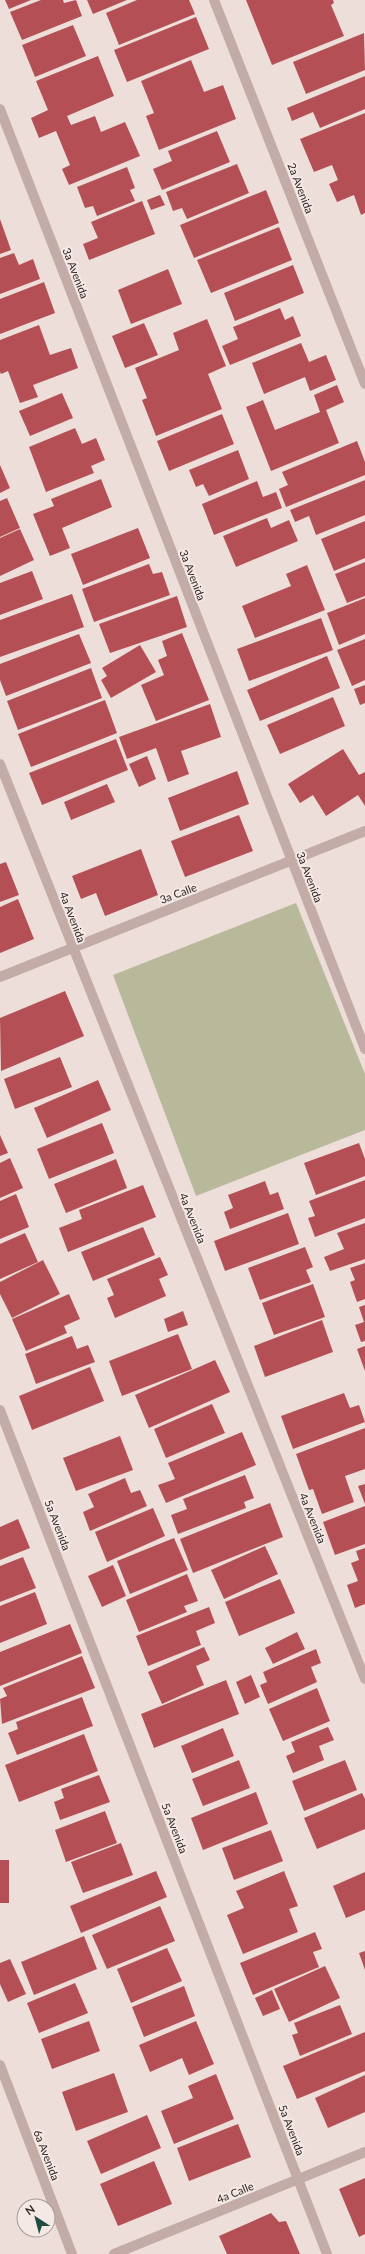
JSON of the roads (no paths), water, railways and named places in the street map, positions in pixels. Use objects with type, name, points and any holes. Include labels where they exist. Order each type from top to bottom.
[{"type":"street","name":"2a Avenida","points":[[214,0],[365,384]]},
{"type":"street","name":"3a Avenida","points":[[0,109],[365,1049]]},
{"type":"street","name":"4a Avenida","points":[[0,764],[72,948],[365,1679]]},
{"type":"street","name":"3a Calle","points":[[0,977],[292,862],[365,831]]},
{"type":"street","name":"5a Avenida","points":[[0,1410],[327,2254]]},
{"type":"street","name":"6a Avenida","points":[[0,2065],[72,2254]]},
{"type":"street","name":"4a Calle","points":[[114,2254],[365,2152]]}]
